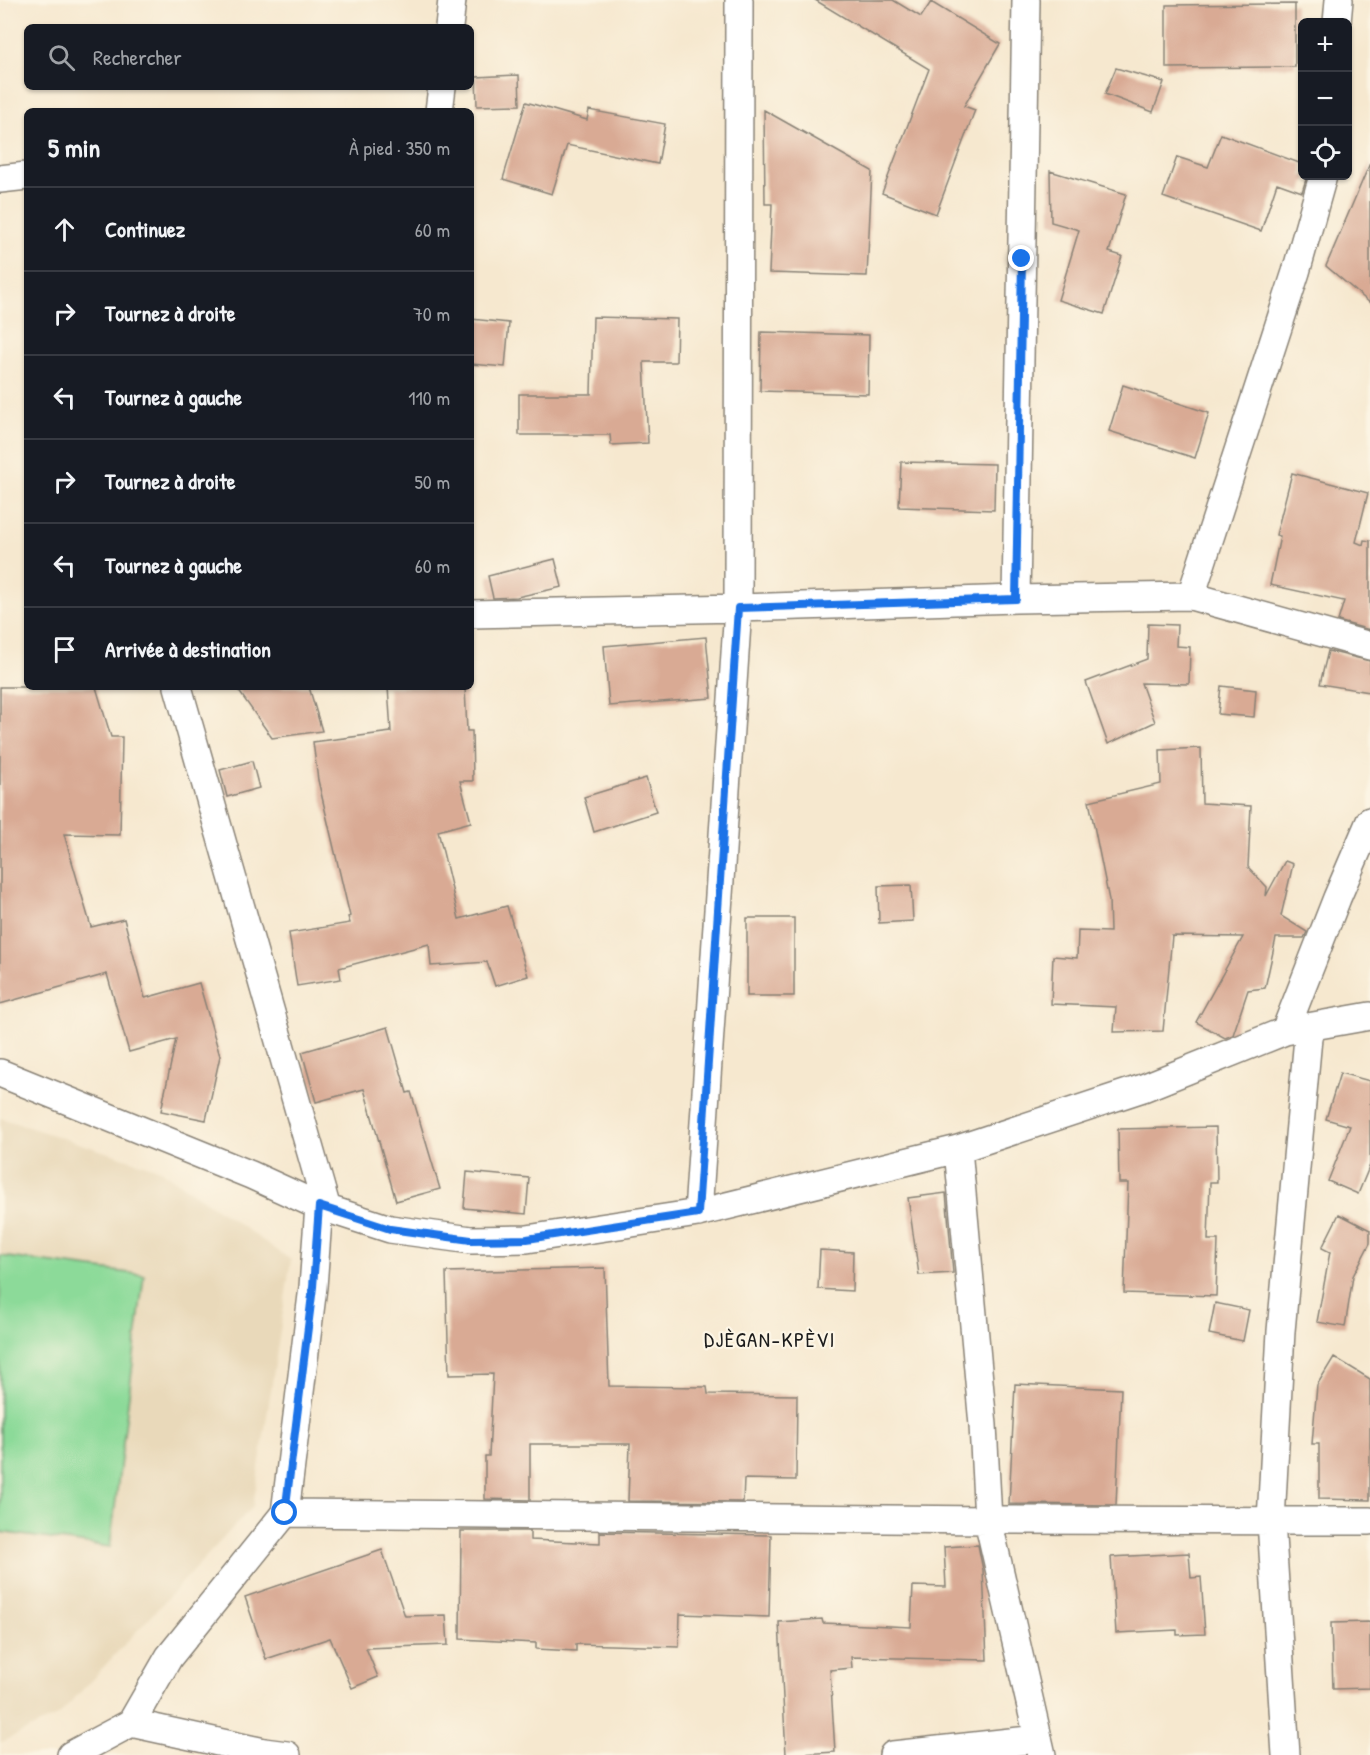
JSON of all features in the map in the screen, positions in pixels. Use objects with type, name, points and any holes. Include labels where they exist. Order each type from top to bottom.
[{"type":"street","points":[[448,24],[452,0]]},
{"type":"street","points":[[698,1213],[738,608],[739,0]]},
{"type":"street","points":[[1016,599],[1026,0]]},
{"type":"street","points":[[1337,18],[1339,0]]},
{"type":"street","points":[[439,108],[442,90]]},
{"type":"street","points":[[0,179],[24,176]]},
{"type":"street","points":[[1191,596],[1296,272],[1322,180]]},
{"type":"street","points":[[474,614],[1191,596],[1370,646]]},
{"type":"street","points":[[71,1755],[131,1723],[169,1657],[285,1513],[323,1207],[179,690]]},
{"type":"street","points":[[1286,1755],[1270,1521],[1297,1029],[1337,898],[1370,821]]},
{"type":"street","points":[[0,1073],[251,1175],[323,1207],[390,1229],[471,1240],[527,1239],[698,1213],[958,1149],[1143,1088],[1297,1029],[1370,1016]]},
{"type":"street","points":[[893,1755],[1040,1747],[988,1520],[983,1425],[958,1149]]},
{"type":"street","points":[[285,1513],[988,1520],[1370,1521]]},
{"type":"street","points":[[131,1723],[188,1745],[287,1755]]},
{"type":"shaded area","points":[[0,1118],[159,1169],[291,1260],[253,1506],[59,1715],[0,1743]]},
{"type":"green space","points":[[0,1256],[144,1275],[110,1547],[0,1532]]},
{"type":"building","points":[[815,0],[893,0],[921,17],[931,2],[1000,44],[964,106],[975,110],[936,214],[882,193],[929,69]]},
{"type":"building","points":[[1295,4],[1295,67],[1166,68],[1166,5]]},
{"type":"building","points":[[1116,68],[1164,82],[1153,112],[1105,94]]},
{"type":"building","points":[[519,75],[520,105],[477,106],[476,77]]},
{"type":"building","points":[[526,102],[587,120],[589,110],[665,124],[658,164],[567,145],[552,194],[503,179]]},
{"type":"building","points":[[764,110],[872,171],[867,276],[769,273],[772,204],[765,204]]},
{"type":"building","points":[[1221,134],[1298,163],[1298,180],[1306,180],[1302,192],[1277,183],[1261,231],[1163,197],[1177,157],[1208,167]]},
{"type":"building","points":[[1370,163],[1370,303],[1326,266]]},
{"type":"building","points":[[1050,171],[1126,194],[1109,252],[1122,256],[1104,314],[1058,300],[1079,230],[1051,222]]},
{"type":"building","points":[[593,317],[677,319],[676,362],[644,362],[648,443],[611,445],[610,435],[519,435],[519,394],[591,394]]},
{"type":"building","points":[[474,319],[509,323],[505,367],[474,364]]},
{"type":"building","points":[[761,332],[869,335],[868,394],[760,391]]},
{"type":"building","points":[[1123,385],[1209,413],[1195,458],[1109,431]]},
{"type":"building","points":[[901,462],[995,464],[994,510],[899,507]]},
{"type":"building","points":[[1292,473],[1368,493],[1356,542],[1363,545],[1364,540],[1370,541],[1370,630],[1338,621],[1344,601],[1270,585],[1280,536],[1276,535]]},
{"type":"building","points":[[555,559],[562,587],[517,597],[493,598],[488,576]]},
{"type":"building","points":[[1148,624],[1177,625],[1176,646],[1190,647],[1189,684],[1141,683],[1155,722],[1108,744],[1086,682],[1147,659]]},
{"type":"building","points":[[706,637],[712,698],[609,706],[604,646]]},
{"type":"building","points":[[1328,651],[1370,661],[1370,692],[1320,684]]},
{"type":"building","points":[[1221,686],[1256,690],[1254,717],[1218,714]]},
{"type":"building","points":[[0,687],[24,687],[24,690],[97,690],[111,737],[122,737],[120,835],[64,834],[91,927],[124,919],[145,998],[199,983],[220,1056],[206,1120],[161,1111],[176,1039],[129,1052],[107,974],[0,1004]]},
{"type":"building","points":[[238,690],[310,690],[322,731],[272,738]]},
{"type":"building","points":[[388,690],[465,690],[467,731],[472,731],[473,781],[460,781],[471,822],[438,831],[459,919],[507,906],[528,976],[495,986],[487,962],[431,966],[429,944],[339,968],[341,979],[297,986],[289,933],[350,923],[318,780],[313,742],[391,732]]},
{"type":"building","points":[[1201,748],[1202,803],[1251,806],[1248,867],[1267,887],[1266,896],[1285,861],[1293,864],[1281,916],[1307,932],[1304,938],[1276,938],[1265,988],[1248,990],[1233,1035],[1225,1038],[1196,1022],[1243,937],[1172,936],[1163,1031],[1114,1032],[1116,1007],[1051,1004],[1053,956],[1077,958],[1078,931],[1110,932],[1109,900],[1089,801],[1161,784],[1160,750]]},
{"type":"building","points":[[252,761],[259,788],[227,797],[220,770]]},
{"type":"building","points":[[646,778],[656,812],[594,832],[584,797]]},
{"type":"building","points":[[911,885],[913,921],[879,923],[878,886]]},
{"type":"building","points":[[747,918],[794,918],[794,996],[747,996]]},
{"type":"building","points":[[388,1027],[407,1093],[411,1092],[440,1189],[396,1201],[364,1089],[316,1102],[302,1052]]},
{"type":"building","points":[[1340,1073],[1370,1081],[1370,1165],[1358,1194],[1328,1181],[1350,1126],[1326,1119]]},
{"type":"building","points":[[1216,1127],[1217,1182],[1210,1182],[1208,1240],[1218,1240],[1216,1296],[1124,1293],[1128,1183],[1119,1183],[1118,1129]]},
{"type":"building","points":[[467,1172],[529,1178],[526,1214],[464,1208]]},
{"type":"building","points":[[946,1193],[953,1273],[919,1275],[908,1198]]},
{"type":"building","points":[[1339,1214],[1370,1230],[1370,1243],[1353,1276],[1345,1327],[1317,1322],[1330,1252],[1322,1248]]},
{"type":"building","points":[[820,1250],[853,1252],[852,1291],[818,1289]]},
{"type":"building","points":[[605,1268],[609,1386],[707,1387],[708,1394],[797,1395],[796,1480],[744,1479],[743,1502],[628,1501],[630,1444],[530,1444],[530,1500],[485,1499],[485,1456],[489,1456],[493,1374],[449,1375],[446,1272]]},
{"type":"building","points":[[1215,1303],[1249,1310],[1243,1341],[1209,1334]]},
{"type":"building","points":[[1334,1357],[1370,1379],[1370,1500],[1319,1499],[1319,1444],[1312,1444],[1317,1385]]},
{"type":"building","points":[[1015,1384],[1121,1389],[1116,1505],[1009,1504]]},
{"type":"building","points":[[461,1531],[530,1531],[530,1540],[600,1543],[600,1532],[771,1535],[769,1617],[680,1614],[679,1647],[576,1644],[576,1651],[536,1649],[536,1643],[460,1639]]},
{"type":"building","points":[[978,1545],[983,1570],[987,1660],[851,1657],[852,1668],[830,1670],[835,1752],[786,1755],[779,1622],[822,1619],[823,1623],[911,1627],[913,1586],[946,1587],[944,1547]]},
{"type":"building","points":[[382,1550],[405,1616],[446,1615],[448,1645],[366,1648],[378,1677],[352,1688],[330,1638],[266,1659],[245,1597]]},
{"type":"building","points":[[1189,1553],[1191,1578],[1201,1577],[1205,1634],[1177,1635],[1177,1630],[1116,1633],[1111,1557]]},
{"type":"building","points":[[1370,1622],[1370,1688],[1333,1689],[1331,1623]]},
{"type":"district","name":"DJÈGAN-KPÈVI","points":[[770,1340]]},
{"type":"route","points":[[285,1513],[313,1287],[319,1206],[390,1229],[471,1240],[527,1239],[698,1213],[738,608],[1016,599],[1022,259]]}]
